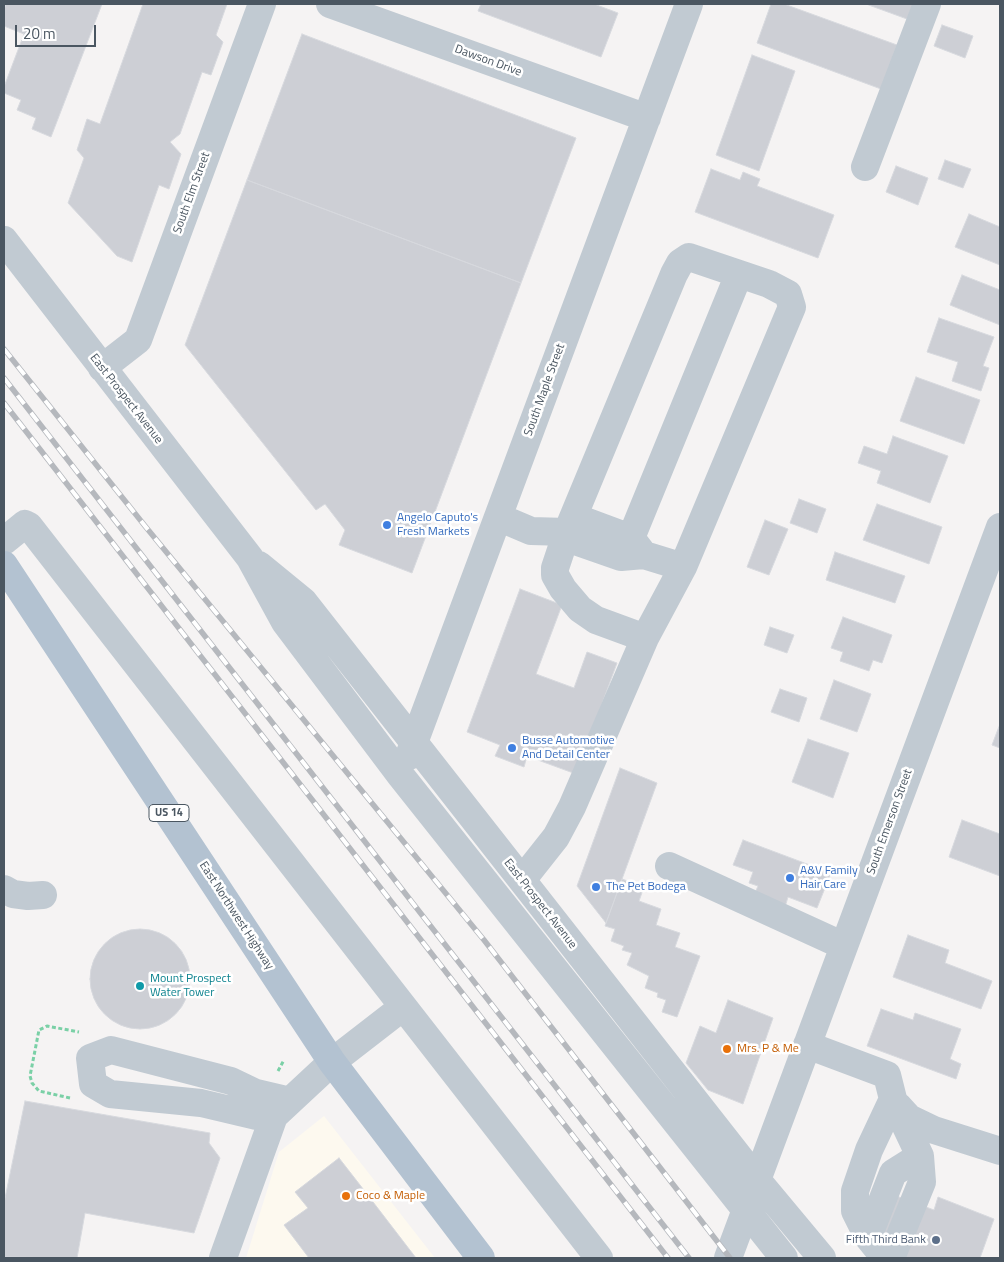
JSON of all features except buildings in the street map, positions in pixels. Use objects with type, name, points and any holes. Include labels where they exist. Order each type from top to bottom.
[{"type":"main road","name":"East Northwest Highway","points":[[4,565],[332,1062],[481,1258]]},
{"type":"street","name":"South Elm Street","points":[[102,368],[138,340],[262,4]]},
{"type":"street","name":"Dawson Drive","points":[[330,4],[647,118]]},
{"type":"street","name":"South Maple Street","points":[[401,776],[689,4]]},
{"type":"street","points":[[865,167],[927,4]]},
{"type":"street","name":"East Prospect Avenue","points":[[4,240],[250,558],[285,622],[401,776],[784,1258]]},
{"type":"street","points":[[522,880],[556,837],[572,807],[645,638],[683,567],[792,307],[788,294],[739,274],[689,257],[680,263],[567,532],[554,568],[555,575],[563,589],[580,609],[596,620],[645,638]]},
{"type":"street","points":[[498,517],[531,531],[567,532],[578,542],[621,557],[638,546],[739,274]]},
{"type":"street","points":[[4,541],[26,524],[29,526],[599,1258]]},
{"type":"street","name":"South Emerson Street","points":[[728,1258],[844,946],[991,576],[1000,527]]},
{"type":"street","points":[[638,546],[683,567]]},
{"type":"street","name":"East Prospect Avenue","points":[[250,558],[303,601],[757,1180],[822,1258]]},
{"type":"street","points":[[669,866],[844,946]]},
{"type":"street","points":[[4,888],[21,895],[43,895]]},
{"type":"street","points":[[223,1258],[253,1174],[282,1109],[332,1062],[403,1007]]},
{"type":"street","points":[[807,1045],[887,1075],[893,1099],[933,1196],[909,1248],[884,1252]]},
{"type":"street","points":[[111,1050],[230,1081],[256,1093],[282,1109],[256,1116],[201,1104],[110,1094],[93,1084],[90,1058],[111,1050]]},
{"type":"street","points":[[893,1099],[909,1118],[934,1130],[1000,1151]]},
{"type":"street","points":[[884,1252],[855,1211],[855,1191],[869,1150],[893,1099]]},
{"type":"street","points":[[884,1252],[893,1173],[921,1169]]},
{"type":"shaded area","points":[[324,1116],[435,1258],[246,1258],[279,1152]]},
{"type":"railway","points":[[4,349],[145,526],[484,940],[730,1258]]},
{"type":"railway","points":[[4,378],[689,1258]]},
{"type":"railway","points":[[4,403],[668,1258]]},
{"type":"place","name":"Angelo Caputo's Fresh Markets","points":[[387,525]]},
{"type":"place","name":"Busse Automotive And Detail Center","points":[[512,748]]},
{"type":"place","name":"A&V Family Hair Care","points":[[790,878]]},
{"type":"place","name":"The Pet Bodega","points":[[596,887]]},
{"type":"place","name":"Mount Prospect Water Tower","points":[[140,986]]},
{"type":"place","name":"Mrs. P & Me","points":[[727,1049]]},
{"type":"place","name":"Coco & Maple","points":[[346,1196]]},
{"type":"place","name":"Fifth Third Bank","points":[[936,1240]]}]
